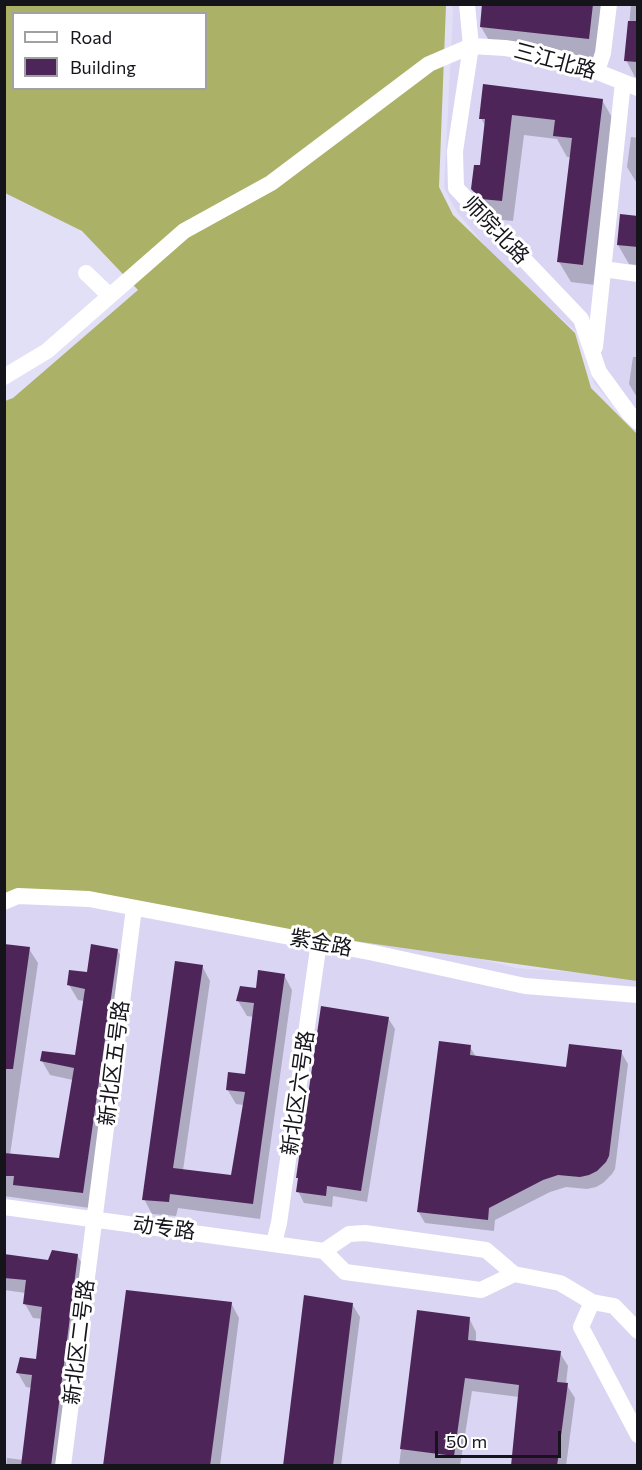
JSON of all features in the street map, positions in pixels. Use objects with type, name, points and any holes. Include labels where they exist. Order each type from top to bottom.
[{"type":"street","name":"师院北路","points":[[467,4],[471,46],[456,151],[456,188],[582,319],[599,372],[638,422]]},
{"type":"street","points":[[597,72],[603,53],[609,4]]},
{"type":"street","name":"三江北路","points":[[471,46],[544,54],[630,85]]},
{"type":"street","points":[[4,377],[47,351],[184,231],[272,183],[429,64],[471,46]]},
{"type":"street","points":[[594,357],[595,332],[630,85]]},
{"type":"street","points":[[604,269],[638,274]]},
{"type":"street","points":[[86,273],[110,296]]},
{"type":"street","name":"紫金路","points":[[4,902],[18,896],[77,899],[319,942],[525,986],[638,995]]},
{"type":"street","name":"新北区五号路","points":[[94,1219],[134,908]]},
{"type":"street","name":"新北区六号路","points":[[274,1242],[279,1223],[319,942]]},
{"type":"street","name":"动专路","points":[[4,1207],[274,1242],[324,1251]]},
{"type":"street","name":"新北区二号路","points":[[63,1466],[94,1219]]},
{"type":"street","points":[[514,1274],[480,1290],[345,1272],[324,1251],[349,1234],[365,1233],[486,1250],[514,1274],[560,1283],[592,1302],[614,1306],[638,1331]]},
{"type":"street","points":[[592,1302],[581,1327],[638,1435]]},
{"type":"shaded area","points":[[452,5],[637,5],[637,433],[594,383],[578,333],[504,268],[457,212],[444,188]]},
{"type":"shaded area","points":[[5,875],[280,908],[516,968],[637,977],[637,1465],[5,1466]]},
{"type":"green space","points":[[5,5],[446,5],[439,187],[453,215],[575,333],[591,388],[637,434],[637,981],[14,893],[5,897],[5,401],[13,398],[138,290],[82,231],[5,193]]},
{"type":"building","points":[[482,4],[593,4],[589,39],[480,27]]},
{"type":"building","points":[[628,21],[638,21],[638,62],[624,61]]},
{"type":"building","points":[[483,84],[603,99],[583,265],[557,262],[572,138],[553,136],[555,120],[512,115],[502,201],[481,199],[471,189],[474,165],[480,165],[485,119],[479,119]]},
{"type":"building","points":[[620,214],[638,216],[638,247],[617,245]]},
{"type":"building","points":[[4,944],[30,947],[13,1069],[4,1069]]},
{"type":"building","points":[[91,944],[118,949],[83,1193],[13,1185],[14,1176],[4,1176],[4,1153],[59,1158],[74,1068],[40,1061],[42,1051],[75,1055],[85,989],[67,985],[69,970],[87,972]]},
{"type":"building","points":[[175,961],[203,965],[173,1168],[231,1175],[245,1092],[226,1090],[228,1072],[245,1074],[254,1003],[236,1001],[240,986],[256,988],[258,970],[285,974],[253,1204],[170,1194],[169,1202],[142,1200]]},
{"type":"building","points":[[321,1006],[389,1017],[361,1191],[327,1186],[326,1196],[296,1192],[298,1178],[296,1178]]},
{"type":"building","points":[[439,1041],[471,1045],[470,1055],[566,1067],[569,1044],[622,1050],[609,1156],[606,1162],[589,1175],[580,1177],[558,1175],[543,1180],[489,1208],[488,1220],[417,1212]]},
{"type":"building","points":[[52,1250],[78,1254],[51,1466],[21,1466],[32,1375],[16,1373],[20,1357],[36,1359],[42,1307],[23,1304],[26,1280],[4,1278],[4,1254],[48,1260]]},
{"type":"building","points":[[126,1290],[232,1302],[210,1466],[103,1466]]},
{"type":"building","points":[[304,1295],[353,1303],[333,1466],[283,1466]]},
{"type":"building","points":[[417,1310],[470,1317],[468,1340],[561,1351],[557,1382],[568,1383],[557,1466],[511,1466],[519,1385],[465,1378],[454,1456],[400,1449]]}]
